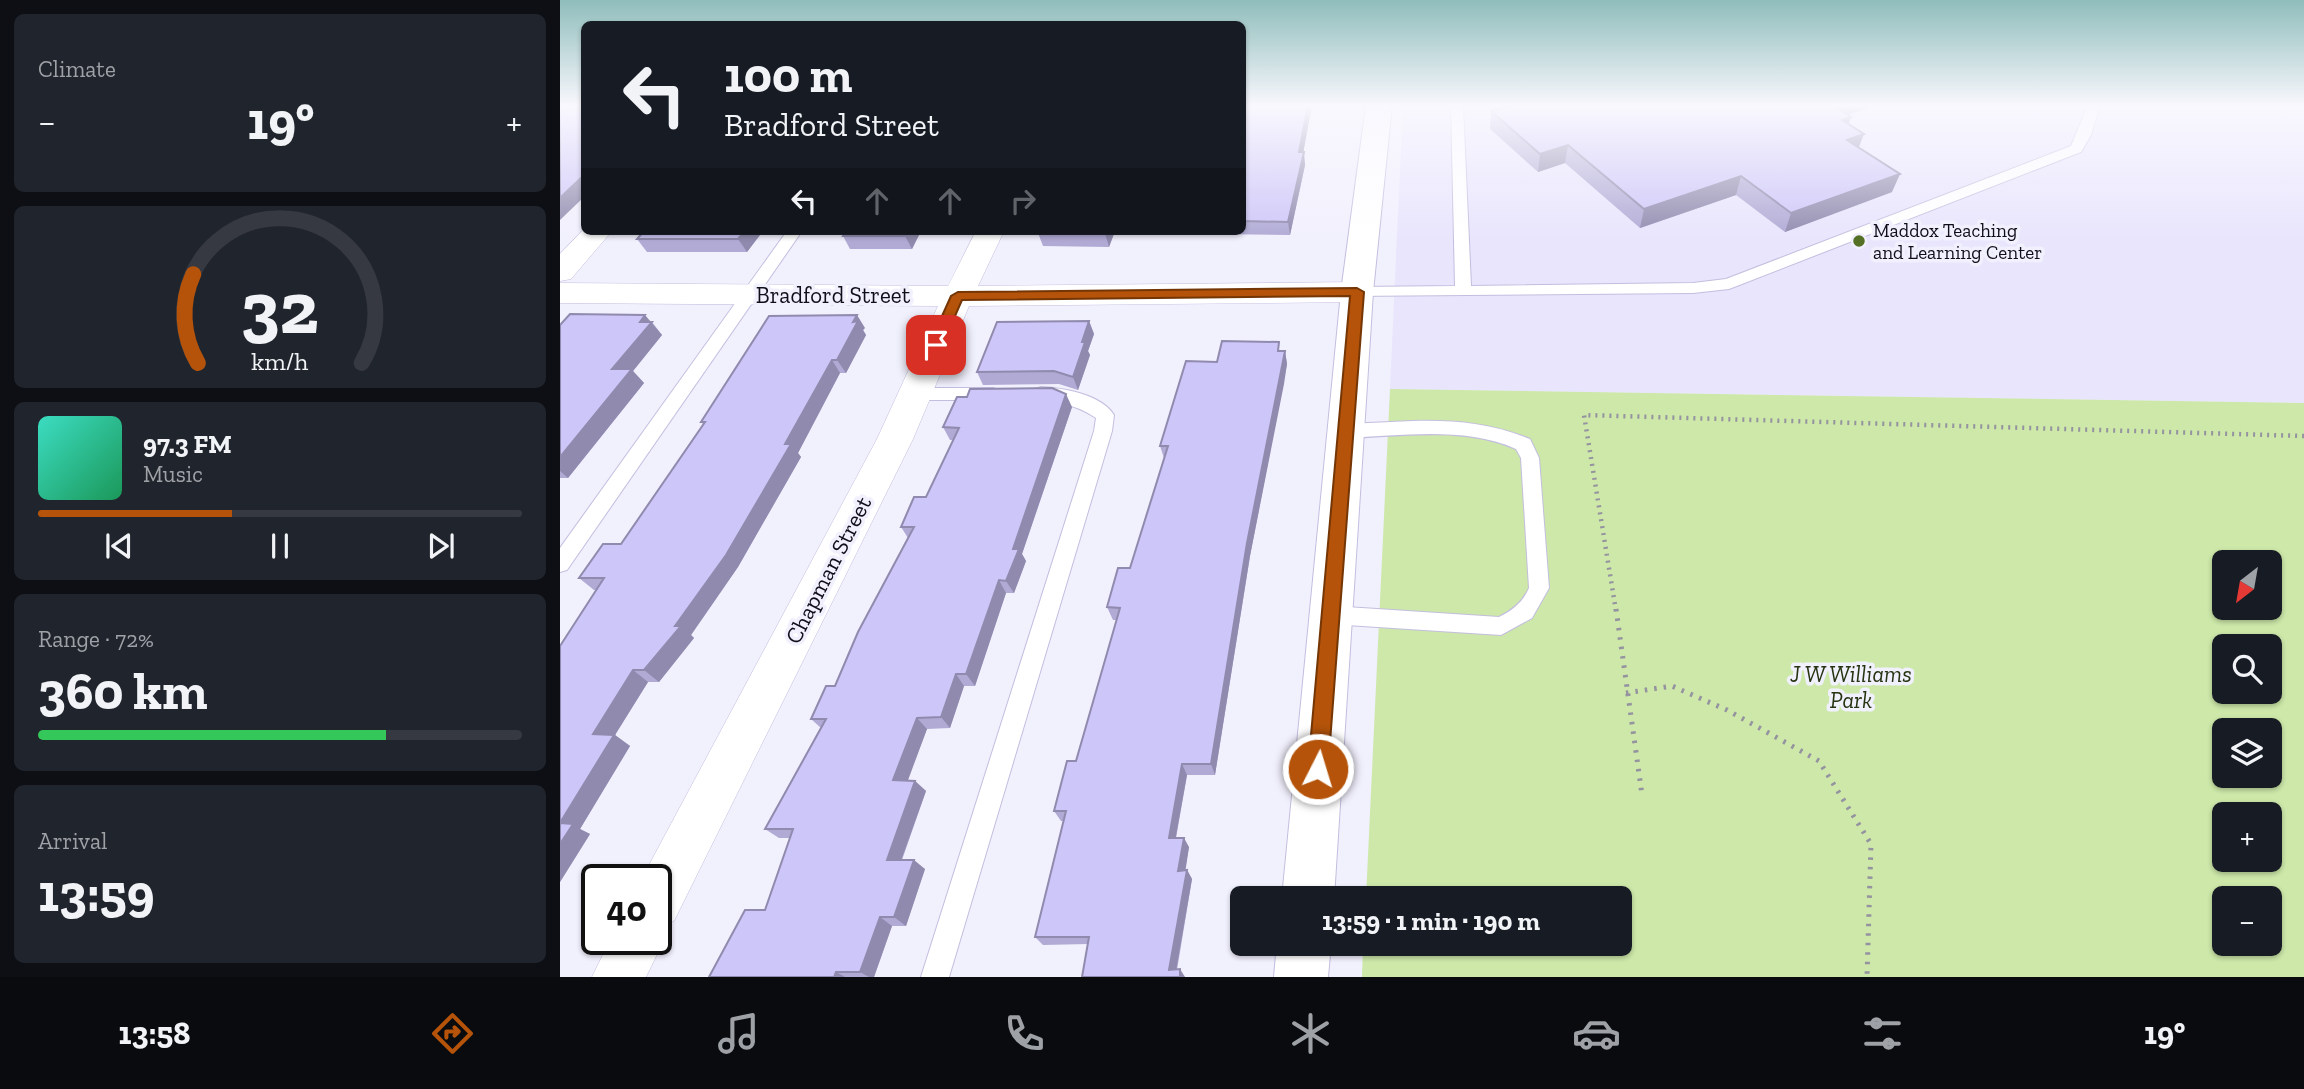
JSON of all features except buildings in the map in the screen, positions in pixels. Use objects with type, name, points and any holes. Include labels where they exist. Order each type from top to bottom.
[{"type":"street","points":[[1308,886],[1357,292],[1374,151]]},
{"type":"street","points":[[560,272],[594,235]]},
{"type":"street","name":"Chapman Street","points":[[672,873],[895,439],[988,235]]},
{"type":"street","name":"Bradford Street","points":[[560,293],[958,296],[1357,292]]},
{"type":"street","points":[[618,977],[630,955]]},
{"type":"street","points":[[1301,977],[1303,956]]},
{"type":"lane","points":[[1458,151],[1463,291]]},
{"type":"lane","points":[[1357,292],[1693,288],[1728,284],[2072,151]]},
{"type":"lane","points":[[560,564],[792,235]]},
{"type":"lane","points":[[915,394],[1059,393],[1088,404],[1105,415],[1103,430],[934,977]]},
{"type":"lane","points":[[1331,615],[1501,626],[1522,616],[1534,604],[1539,588],[1530,458],[1523,444],[1508,436],[1476,430],[1346,431]]},
{"type":"path","points":[[1642,795],[1626,693],[1621,639],[1584,415],[2304,436]]},
{"type":"path","points":[[1626,693],[1672,686],[1727,710],[1819,761],[1871,844],[1867,977]]},
{"type":"shaded area","name":"Maddox Teaching and Learning Center","points":[[1401,151],[2304,151],[2304,403],[1390,389]]},
{"type":"green space","name":"J W Williams Park","points":[[1390,389],[2304,403],[2304,977],[1362,977],[1363,956],[1632,956],[1632,886],[1367,886]]},
{"type":"place","name":"Maddox Teaching and Learning Center","points":[[1859,241]]},
{"type":"route","points":[[936,345],[958,296],[1357,292],[1318,769]]}]
